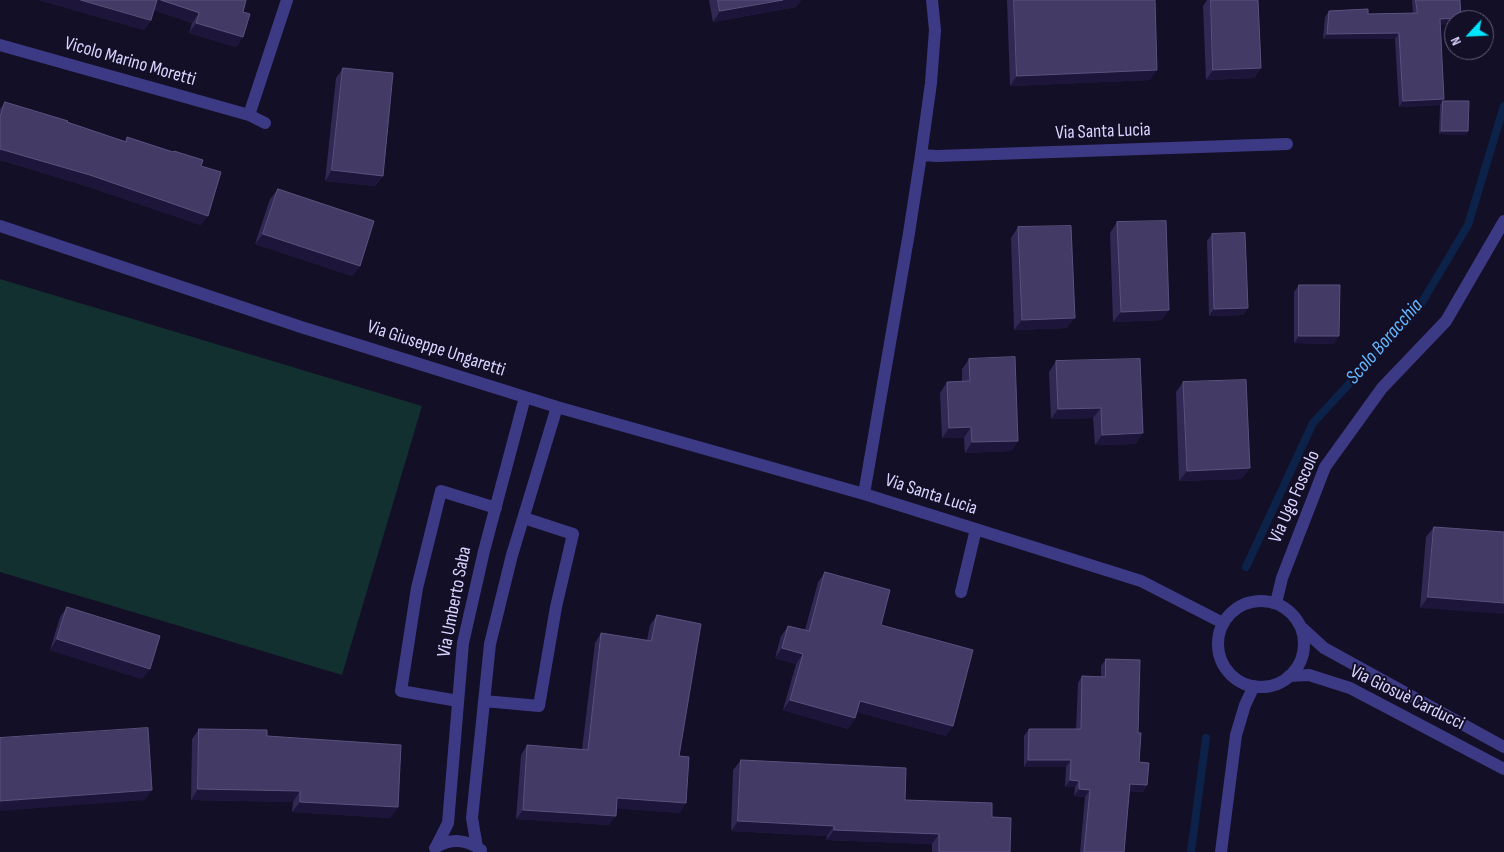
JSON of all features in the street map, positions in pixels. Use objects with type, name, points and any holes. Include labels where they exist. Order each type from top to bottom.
[{"type":"street","points":[[249,115],[287,0]]},
{"type":"street","name":"Via Santa Lucia","points":[[932,0],[935,30],[931,83],[910,233],[864,494],[1141,581],[1223,623]]},
{"type":"street","name":"Vicolo Marino Moretti","points":[[0,45],[249,115],[265,123]]},
{"type":"street","name":"Via Santa Lucia","points":[[921,155],[938,156],[1287,144]]},
{"type":"street","name":"Via Ugo Foscolo","points":[[1276,603],[1282,578],[1324,467],[1382,388],[1446,321],[1504,221]]},
{"type":"street","name":"Via Giuseppe Ungaretti","points":[[0,226],[301,327],[525,398],[864,494]]},
{"type":"street","name":"Via Umberto Saba","points":[[434,849],[448,823],[463,643],[525,398]]},
{"type":"street","points":[[480,849],[472,818],[490,644],[512,555],[557,407]]},
{"type":"street","points":[[458,701],[400,691],[416,588],[441,491],[496,508]]},
{"type":"street","points":[[484,701],[539,706],[556,607],[573,534],[524,518]]},
{"type":"street","points":[[962,592],[976,529]]},
{"type":"street","points":[[1252,601],[1276,603],[1290,613],[1301,627],[1304,640],[1303,654],[1298,666],[1289,676],[1278,683],[1267,686],[1254,686],[1241,682],[1230,674],[1222,662],[1218,649],[1223,623],[1230,613],[1252,601]]},
{"type":"street","name":"Via Giosuè Carducci","points":[[1301,627],[1324,648],[1504,747]]},
{"type":"street","name":"Via Giosuè Carducci","points":[[1289,676],[1309,675],[1350,688],[1504,769]]},
{"type":"street","points":[[1221,852],[1236,735],[1245,706],[1254,686]]},
{"type":"street","points":[[434,849],[446,842],[456,841],[467,842],[480,849]]},
{"type":"green space","points":[[0,279],[422,406],[342,675],[0,572]]},
{"type":"building","points":[[81,0],[157,0],[151,20]]},
{"type":"building","points":[[161,0],[246,0],[243,12],[250,14],[243,37],[196,23],[199,13]]},
{"type":"building","points":[[718,0],[783,0],[720,11]]},
{"type":"building","points":[[1014,0],[1155,0],[1157,70],[1017,76]]},
{"type":"building","points":[[1211,0],[1258,0],[1261,68],[1213,70]]},
{"type":"building","points":[[1416,0],[1460,0],[1461,10],[1444,10],[1444,19],[1440,19],[1444,99],[1403,101],[1399,33],[1327,34],[1329,11],[1368,9],[1368,14],[1417,13]]},
{"type":"building","points":[[343,68],[393,73],[383,176],[332,170]]},
{"type":"building","points":[[1443,101],[1469,101],[1468,131],[1442,131]]},
{"type":"building","points":[[5,102],[68,121],[126,142],[127,137],[203,160],[201,166],[221,172],[208,216],[90,175],[0,149],[0,118]]},
{"type":"building","points":[[278,189],[374,221],[360,266],[263,234]]},
{"type":"building","points":[[1166,221],[1169,310],[1121,312],[1117,222]]},
{"type":"building","points":[[1071,226],[1075,318],[1022,320],[1018,227]]},
{"type":"building","points":[[1245,233],[1248,308],[1214,309],[1212,234]]},
{"type":"building","points":[[1299,285],[1340,285],[1339,336],[1299,336]]},
{"type":"building","points":[[1015,357],[1018,441],[972,442],[971,427],[949,428],[947,382],[970,381],[969,359]]},
{"type":"building","points":[[1140,359],[1143,433],[1102,435],[1101,408],[1058,409],[1056,361]]},
{"type":"building","points":[[1246,380],[1250,468],[1187,471],[1183,382]]},
{"type":"building","points":[[1434,527],[1504,532],[1504,603],[1428,597]]},
{"type":"building","points":[[825,572],[890,590],[881,625],[973,650],[953,726],[860,701],[855,718],[790,700],[803,654],[782,648],[788,626],[809,631]]},
{"type":"building","points":[[67,607],[160,636],[150,669],[57,639]]},
{"type":"building","points":[[657,615],[701,624],[679,756],[689,757],[686,803],[617,798],[616,816],[523,810],[527,745],[588,750],[601,633],[651,641]]},
{"type":"building","points":[[1106,659],[1140,660],[1138,733],[1141,733],[1139,762],[1149,763],[1147,785],[1130,784],[1124,852],[1084,852],[1090,790],[1079,789],[1079,781],[1070,780],[1071,760],[1028,760],[1029,729],[1081,729],[1082,676],[1105,677]]},
{"type":"building","points":[[148,728],[152,790],[0,801],[0,738]]},
{"type":"building","points":[[199,729],[267,730],[267,736],[401,745],[398,807],[300,802],[300,791],[198,789]]},
{"type":"building","points":[[741,760],[906,768],[905,800],[992,803],[992,817],[1011,818],[1010,852],[939,852],[939,834],[834,830],[834,826],[738,821]]},
{"type":"waterway","name":"Scolo Boracchia","points":[[1246,567],[1313,423],[1418,309],[1468,225],[1504,106]]},
{"type":"waterway","name":"Scolo Boracchia","points":[[1191,852],[1206,738]]}]
